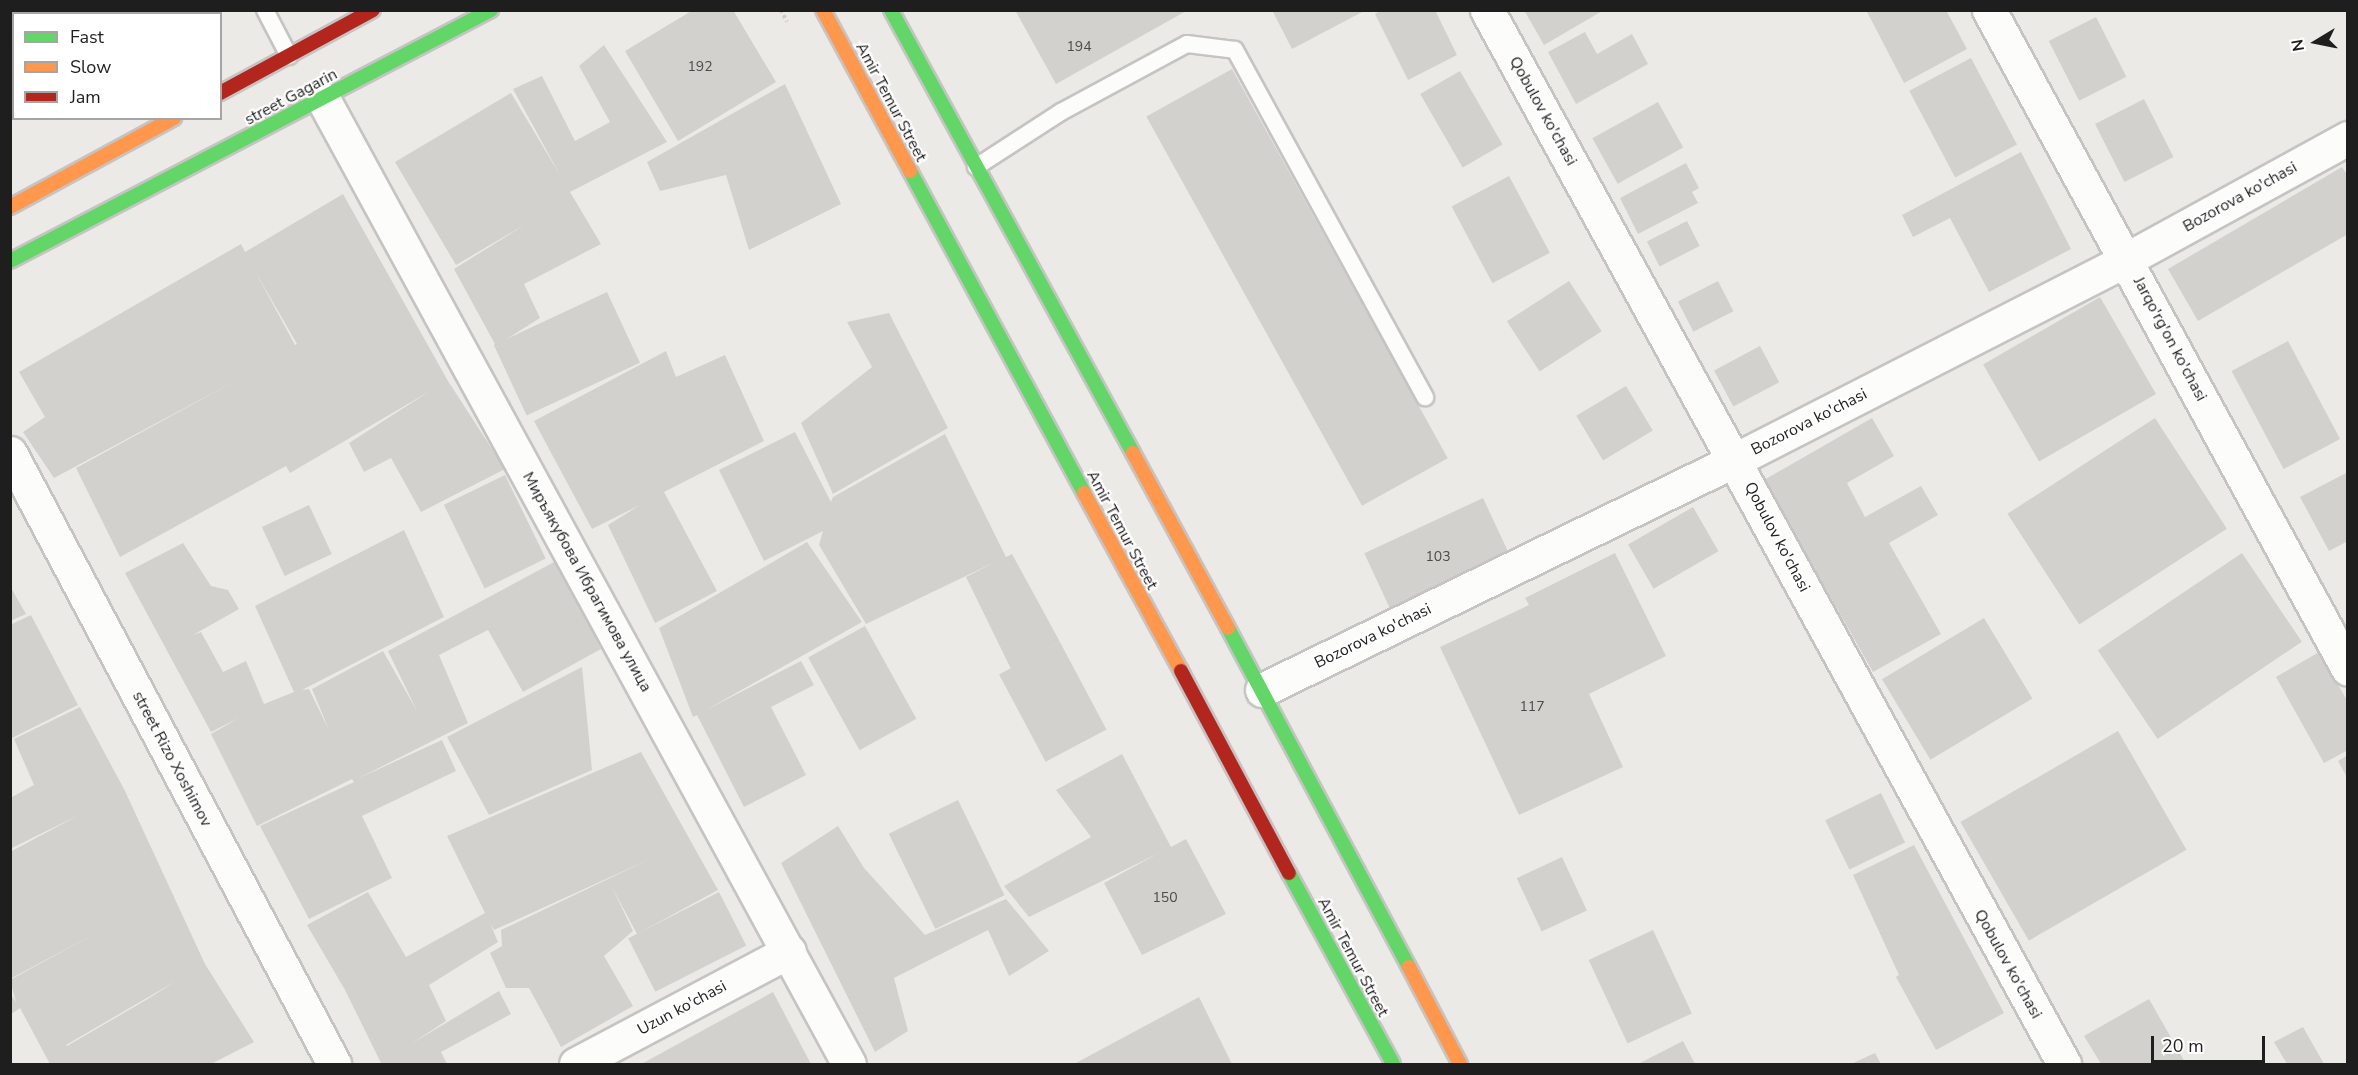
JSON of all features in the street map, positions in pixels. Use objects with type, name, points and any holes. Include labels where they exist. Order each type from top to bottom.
[{"type":"main road","points":[[222,92],[373,10]]},
{"type":"main road","name":"street Gagarin","points":[[10,261],[491,10]]},
{"type":"main road","name":"Amir Temur Street","points":[[823,10],[1393,1065]]},
{"type":"main road","points":[[891,10],[1262,690],[1460,1065]]},
{"type":"main road","points":[[10,207],[170,120]]},
{"type":"street","name":"Qobulov ko'chasi","points":[[1487,10],[1736,460],[2064,1065]]},
{"type":"street","name":"Jarqo'rg'on ko'chasi","points":[[1989,10],[2348,669]]},
{"type":"street","name":"Миръякубова Ибрагимова улица","points":[[323,99],[789,951],[849,1065]]},
{"type":"street","name":"Bozorova ko'chasi","points":[[1262,690],[1736,460],[2127,260],[2348,138]]},
{"type":"street","name":"street Rizo Xoshimov","points":[[10,453],[334,1065]]},
{"type":"street","name":"Uzun ko'chasi","points":[[576,1065],[789,951]]},
{"type":"lane","points":[[265,10],[289,56]]},
{"type":"lane","points":[[976,167],[1061,112],[1187,44],[1235,50],[1425,397]]},
{"type":"building","points":[[17,10],[68,10],[66,12]]},
{"type":"building","points":[[74,10],[137,10],[137,12],[74,12]]},
{"type":"building","points":[[139,10],[195,10],[192,12]]},
{"type":"building","points":[[693,10],[733,10],[776,82],[678,141],[625,51]]},
{"type":"building","points":[[1015,10],[1188,10],[1056,84]]},
{"type":"building","points":[[1272,10],[1366,10],[1292,49]]},
{"type":"building","points":[[1381,10],[1435,10],[1457,55],[1408,80],[1375,14]]},
{"type":"building","points":[[1524,10],[1604,10],[1544,45]]},
{"type":"building","points":[[1866,10],[1946,10],[1967,49],[1904,83]]},
{"type":"building","points":[[10,13],[12,16],[12,70],[10,120]]},
{"type":"building","points":[[2096,17],[2126,77],[2079,101],[2049,41]]},
{"type":"building","points":[[1585,32],[1597,54],[1632,34],[1648,64],[1576,104],[1548,52]]},
{"type":"building","points":[[604,45],[667,142],[570,192],[601,244],[524,284],[540,318],[496,346],[454,269],[526,224],[456,265],[395,162],[511,93],[560,175],[513,89],[542,76],[575,141],[610,122],[579,66]]},
{"type":"building","points":[[1971,58],[2017,145],[1955,177],[1909,91]]},
{"type":"building","points":[[1232,69],[1448,458],[1362,506],[1146,117]]},
{"type":"building","points":[[1460,71],[1502,145],[1463,168],[1420,94]]},
{"type":"building","points":[[785,84],[841,204],[749,250],[726,175],[660,191],[647,162]]},
{"type":"building","points":[[2144,99],[2174,157],[2125,182],[2095,124]]},
{"type":"building","points":[[1658,102],[1683,147],[1618,184],[1592,138]]},
{"type":"building","points":[[2021,152],[2071,249],[1989,292],[1950,218],[1913,237],[1902,215]]},
{"type":"building","points":[[1686,163],[1699,188],[1692,192],[1698,203],[1638,234],[1620,198]]},
{"type":"building","points":[[2342,167],[2348,176],[2348,234],[2198,321],[2168,269]]},
{"type":"building","points":[[1509,176],[1550,253],[1492,283],[1452,207]]},
{"type":"building","points":[[343,194],[448,381],[505,469],[421,512],[391,458],[364,472],[349,443],[430,391],[290,473],[286,466],[120,557],[76,468],[237,380],[54,478],[23,432],[45,417],[19,372],[241,244],[245,252]],"holes":[[[255,271],[297,344],[295,345]]]},
{"type":"building","points":[[1687,221],[1700,246],[1660,266],[1647,241]]},
{"type":"building","points":[[1569,281],[1602,331],[1540,372],[1507,321]]},
{"type":"building","points":[[1718,281],[1733,311],[1693,332],[1678,301]]},
{"type":"building","points":[[607,292],[640,363],[527,416],[494,345]]},
{"type":"building","points":[[2100,297],[2156,394],[2039,461],[1983,364]]},
{"type":"building","points":[[889,313],[948,428],[833,494],[801,423],[872,367],[847,322]]},
{"type":"building","points":[[2288,341],[2340,439],[2284,469],[2231,371]]},
{"type":"building","points":[[1760,346],[1779,382],[1733,407],[1714,370]]},
{"type":"building","points":[[666,351],[676,377],[725,355],[764,441],[664,492],[717,591],[655,623],[608,525],[640,505],[592,529],[534,421]]},
{"type":"building","points":[[1626,386],[1653,431],[1603,460],[1576,416]]},
{"type":"building","points":[[1872,418],[1894,456],[1847,483],[1865,517],[1921,486],[1938,515],[1889,543],[1941,634],[1873,672],[1764,480]]},
{"type":"building","points":[[2155,418],[2227,529],[2079,625],[2007,514]]},
{"type":"building","points":[[795,432],[831,502],[833,497],[945,434],[1006,557],[1012,554],[1060,642],[1011,669],[966,577],[997,561],[866,624],[819,545],[823,531],[764,561],[719,470]]},
{"type":"building","points":[[2348,472],[2348,541],[2329,551],[2300,497]]},
{"type":"building","points":[[505,475],[546,559],[485,588],[444,505]]},
{"type":"building","points":[[1483,498],[1510,555],[1391,610],[1364,553]]},
{"type":"building","points":[[309,505],[332,554],[285,576],[262,527]]},
{"type":"building","points":[[1693,507],[1718,551],[1654,589],[1628,544]]},
{"type":"building","points":[[404,530],[444,617],[302,690],[309,689],[329,730],[312,689],[383,651],[417,711],[388,651],[556,561],[601,649],[523,692],[488,630],[439,655],[468,723],[357,779],[442,740],[456,771],[362,816],[392,878],[309,919],[260,826],[354,782],[352,779],[257,826],[211,734],[239,718],[211,732],[125,573],[183,543],[211,586],[228,590],[239,609],[193,635],[201,632],[223,672],[246,661],[264,704],[294,692],[255,606]]},
{"type":"building","points":[[807,542],[862,622],[706,710],[801,661],[814,685],[771,707],[806,775],[744,807],[697,715],[693,717],[659,628]]},
{"type":"building","points":[[1615,553],[1666,656],[1589,694],[1623,767],[1519,815],[1440,647],[1529,605],[1525,598]]},
{"type":"building","points":[[2242,553],[2302,642],[2158,739],[2098,650]]},
{"type":"building","points":[[10,586],[26,614],[10,621]]},
{"type":"building","points":[[31,615],[78,705],[10,739],[10,625]]},
{"type":"building","points":[[1984,618],[2032,699],[1930,760],[1882,679]]},
{"type":"building","points":[[865,626],[916,719],[860,750],[808,658]]},
{"type":"building","points":[[1060,642],[1106,729],[1046,762],[999,674]]},
{"type":"building","points":[[2319,652],[2348,702],[2348,750],[2324,763],[2276,677]]},
{"type":"building","points":[[582,667],[592,770],[489,815],[447,737]]},
{"type":"building","points":[[80,707],[125,791],[205,964],[254,1042],[211,1064],[50,1064],[20,1008],[10,1015],[10,993],[16,1002],[10,980],[98,932],[10,979],[10,852],[79,815],[10,849],[10,798],[34,785],[14,739]],"holes":[[[176,981],[67,1046],[66,1045]]]},
{"type":"building","points":[[2118,731],[2186,850],[2029,941],[1960,822]]},
{"type":"building","points":[[641,752],[718,890],[637,934],[612,887],[633,931],[604,956],[633,1006],[561,1047],[529,988],[506,988],[490,953],[502,946],[501,930],[650,859],[494,930],[490,923],[498,942],[429,985],[446,1021],[411,1044],[499,991],[511,1014],[441,1052],[447,1064],[378,1064],[381,1063],[345,990],[307,925],[368,892],[406,957],[485,913],[447,836]]},
{"type":"building","points":[[1122,754],[1171,847],[1186,839],[1226,914],[1142,955],[1104,883],[1159,853],[1029,917],[1004,886],[1091,837],[1056,790]]},
{"type":"building","points":[[2348,755],[2348,779],[2338,761]]},
{"type":"building","points":[[1881,793],[1905,842],[1849,870],[1825,820]]},
{"type":"building","points":[[958,800],[1004,895],[935,929],[889,834]]},
{"type":"building","points":[[838,826],[864,868],[925,935],[1006,899],[1049,951],[1009,976],[988,930],[894,978],[908,1031],[875,1052],[781,863]]},
{"type":"building","points":[[1914,845],[2004,1013],[1936,1050],[1896,977],[1899,975],[1853,875]]},
{"type":"building","points":[[1562,857],[1587,910],[1542,932],[1517,878]]},
{"type":"building","points":[[719,892],[746,945],[655,992],[628,938]]},
{"type":"building","points":[[1653,930],[1692,1013],[1628,1043],[1589,960]]},
{"type":"building","points":[[773,992],[811,1064],[641,1064],[645,1062]]},
{"type":"building","points":[[1199,997],[1232,1064],[1074,1064]]},
{"type":"building","points":[[2149,999],[2186,1064],[2101,1064],[2084,1036]]},
{"type":"building","points":[[2303,1027],[2324,1064],[2287,1064],[2274,1042]]},
{"type":"building","points":[[1683,1041],[1695,1064],[1638,1064]]},
{"type":"building","points":[[1875,1053],[1881,1064],[1851,1064]]},
{"type":"traffic: fast","points":[[10,261],[491,10]]},
{"type":"traffic: fast","points":[[891,10],[1133,453]]},
{"type":"traffic: fast","points":[[910,171],[1084,493]]},
{"type":"traffic: fast","points":[[1228,628],[1409,967]]},
{"type":"traffic: fast","points":[[1289,873],[1393,1064]]},
{"type":"traffic: slow","points":[[823,10],[910,171]]},
{"type":"traffic: slow","points":[[10,207],[170,120]]},
{"type":"traffic: slow","points":[[1133,453],[1228,628]]},
{"type":"traffic: slow","points":[[1084,493],[1181,671]]},
{"type":"traffic: slow","points":[[1409,967],[1460,1064]]},
{"type":"traffic: jam","points":[[222,92],[373,10]]},
{"type":"traffic: jam","points":[[1181,671],[1289,873]]}]
